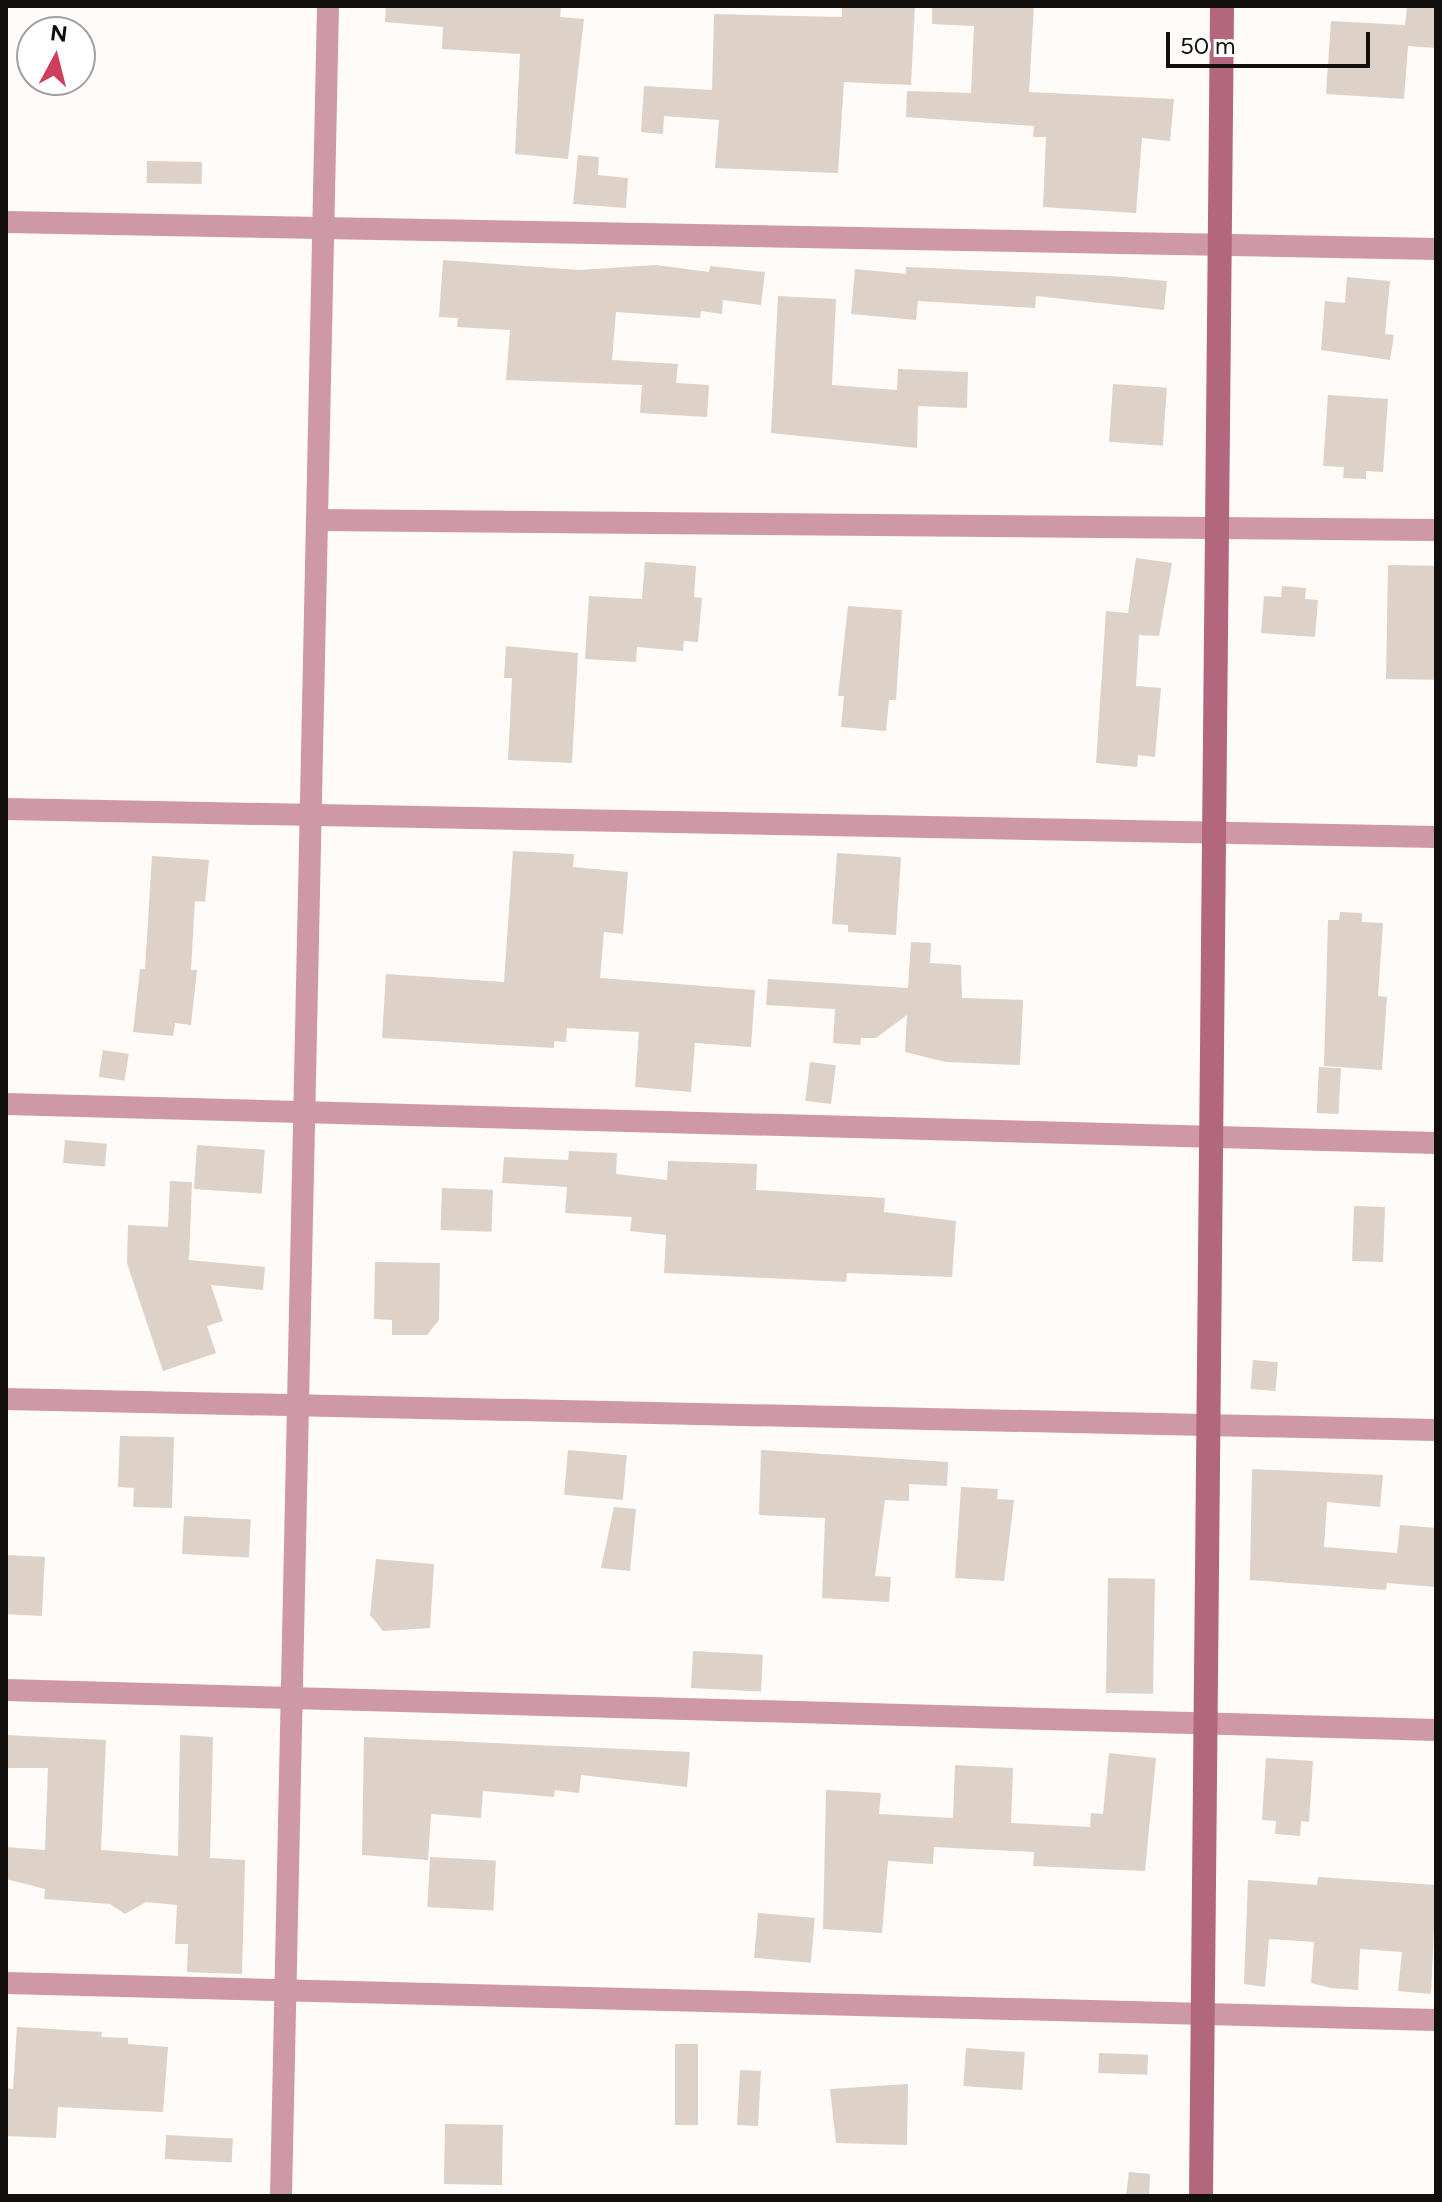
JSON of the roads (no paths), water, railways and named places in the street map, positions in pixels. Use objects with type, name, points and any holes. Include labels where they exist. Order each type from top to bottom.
[{"type":"main road","points":[[1201,2196],[1222,6]]},
{"type":"street","points":[[281,2196],[328,6]]},
{"type":"street","points":[[6,222],[1436,249]]},
{"type":"street","points":[[317,520],[1436,530]]},
{"type":"street","points":[[6,809],[1436,837]]},
{"type":"street","points":[[6,1104],[1210,1134],[1436,1143]]},
{"type":"street","points":[[6,1399],[1436,1430]]},
{"type":"street","points":[[6,1690],[1205,1726],[1436,1730]]},
{"type":"street","points":[[6,1983],[1436,2020]]}]
